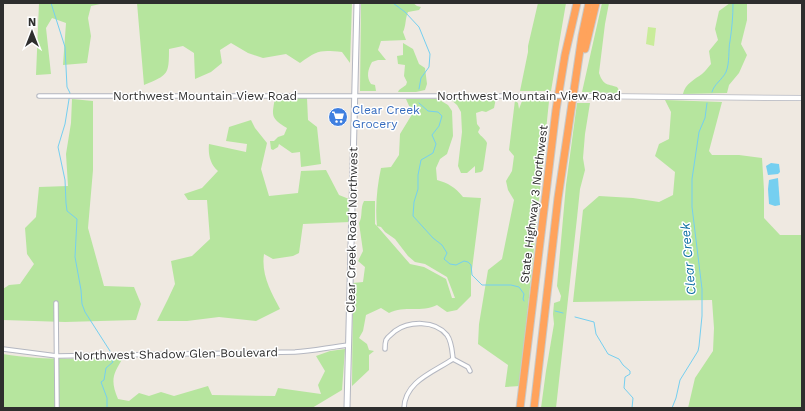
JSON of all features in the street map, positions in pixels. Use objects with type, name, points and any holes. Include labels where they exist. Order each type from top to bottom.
[{"type":"highway","points":[[565,55],[574,3]]},
{"type":"highway","name":"State Highway 3 Northwest","points":[[520,408],[550,157],[565,55],[577,3]]},
{"type":"highway","name":"State Highway 3 Northwest","points":[[534,408],[558,198],[582,36],[589,3]]},
{"type":"highway","points":[[574,92],[596,3]]},
{"type":"main road","name":"Clear Creek Road Northwest","points":[[347,408],[357,3]]},
{"type":"street","name":"Northwest Mountain View Road","points":[[39,96],[584,96],[802,98]]},
{"type":"street","points":[[56,303],[57,408]]},
{"type":"street","points":[[385,349],[385,342],[389,336],[400,328],[411,324],[429,325],[437,328],[446,335],[451,345],[453,359]]},
{"type":"street","name":"Northwest Shadow Glen Boulevard","points":[[3,349],[57,356],[294,352],[349,345]]},
{"type":"street","points":[[453,359],[468,367],[470,371]]},
{"type":"street","points":[[400,408],[404,406],[408,391],[418,381],[453,359]]},
{"type":"green space","points":[[39,3],[105,3],[91,6],[88,18],[91,36],[87,63],[63,65],[66,23],[52,18],[46,28],[51,74],[36,75]]},
{"type":"green space","points":[[137,3],[352,3],[350,63],[342,52],[324,51],[315,53],[300,63],[286,54],[263,58],[248,53],[231,43],[220,50],[222,63],[211,72],[195,79],[194,53],[183,46],[169,49],[166,73],[158,79],[144,85]]},
{"type":"green space","points":[[361,3],[413,3],[421,7],[419,10],[408,12],[403,32],[406,40],[381,41],[378,50],[386,60],[372,62],[368,73],[368,79],[371,84],[375,85],[376,91],[360,91]]},
{"type":"green space","points":[[538,3],[566,3],[551,91],[520,91],[528,46]]},
{"type":"green space","points":[[602,3],[609,3],[599,73],[604,82],[617,87],[619,90],[617,93],[582,92]]},
{"type":"green space","points":[[730,3],[747,3],[747,20],[741,44],[747,55],[739,73],[729,85],[727,93],[683,94],[686,87],[703,73],[711,64],[709,51],[718,40],[715,29],[719,11]]},
{"type":"green space","points":[[648,27],[656,28],[654,46],[646,44]]},
{"type":"green space","points":[[403,43],[413,49],[419,64],[425,68],[427,84],[425,90],[416,92],[398,92],[406,85],[407,82],[404,76],[405,65],[398,64],[397,56],[403,55]]},
{"type":"green space","points":[[275,98],[307,98],[308,120],[317,127],[321,164],[301,167],[300,152],[292,153],[279,144],[278,147],[273,150],[271,149],[270,141],[274,141],[278,137],[284,135],[287,128],[275,119],[273,108]]},
{"type":"green space","points":[[496,98],[494,108],[486,112],[482,111],[476,113],[477,124],[480,128],[478,132],[487,143],[483,170],[475,173],[475,166],[467,173],[461,173],[458,166],[462,132],[461,112],[457,105],[450,99]]},
{"type":"green space","points":[[72,99],[93,101],[93,170],[88,228],[104,286],[134,287],[141,304],[136,320],[65,322],[3,320],[3,289],[9,285],[20,284],[34,264],[27,254],[25,228],[36,217],[39,187],[68,186],[66,154],[71,123]]},
{"type":"green space","points":[[406,99],[438,99],[448,105],[452,111],[453,136],[447,154],[440,159],[436,168],[437,180],[451,186],[463,197],[481,198],[471,277],[471,296],[457,310],[447,312],[437,305],[389,313],[381,308],[366,315],[363,331],[359,338],[367,344],[369,350],[374,351],[369,355],[369,370],[352,386],[353,283],[363,282],[365,267],[358,261],[363,251],[359,223],[362,207],[364,201],[375,201],[375,224],[377,226],[376,212],[378,182],[381,168],[391,167],[399,155],[400,134],[411,116],[410,108]],"holes":[[[377,226],[381,227],[395,239],[408,256],[415,262],[425,264],[447,277],[455,298],[452,298],[446,279],[424,267],[410,264]]]},
{"type":"green space","points":[[540,99],[549,101],[520,386],[505,387],[508,365],[478,344],[479,324],[488,270],[502,259],[514,200],[508,190],[506,181],[512,171],[514,156],[509,150],[515,100],[518,103],[519,109],[522,101]]},
{"type":"green space","points":[[665,100],[722,102],[709,151],[712,155],[739,155],[762,158],[764,218],[780,235],[802,235],[802,408],[688,408],[695,378],[713,351],[714,328],[712,300],[573,302],[583,210],[599,196],[633,198],[659,202],[673,195],[675,172],[655,156],[659,144],[669,139],[671,112]]},
{"type":"green space","points":[[577,103],[590,103],[583,158],[585,170],[580,189],[556,408],[541,408],[554,324],[554,303],[560,301],[561,296],[557,286],[566,185]]},
{"type":"green space","points":[[251,120],[255,128],[267,143],[261,169],[269,196],[298,193],[301,171],[326,170],[339,195],[349,199],[350,222],[303,224],[299,253],[293,256],[273,259],[264,254],[263,262],[265,276],[270,290],[280,309],[256,321],[219,317],[187,321],[157,321],[175,284],[171,261],[192,256],[210,239],[207,200],[188,200],[184,194],[202,188],[218,171],[210,159],[209,144],[246,152],[247,144],[226,141],[229,127]]},
{"type":"green space","points":[[345,349],[342,390],[312,408],[3,408],[3,354],[33,358],[123,358],[117,368],[113,382],[118,399],[129,401],[139,393],[149,396],[161,392],[174,396],[208,386],[212,395],[275,396],[278,388],[321,394],[318,385],[325,371],[316,356],[330,351]]},
{"type":"water","points":[[771,163],[779,164],[780,172],[778,174],[768,175],[766,166]]},
{"type":"water","points":[[778,178],[780,205],[775,206],[769,204],[768,189],[769,180]]},
{"type":"waterway","points":[[51,3],[65,47],[67,87],[70,93],[65,124],[58,147],[65,180],[67,211],[77,219],[75,257],[82,304],[85,312],[110,351]]},
{"type":"waterway","points":[[393,3],[405,12],[419,27],[430,54],[429,67],[421,78],[419,89]]},
{"type":"waterway","name":"Clear Creek","points":[[712,92],[714,87],[726,72],[727,68],[733,3]]},
{"type":"waterway","points":[[419,103],[428,111],[438,112],[442,116],[439,126],[432,135],[436,144],[433,153],[421,160],[413,216],[433,238],[442,245],[447,253],[444,259],[450,264],[456,265],[464,261],[468,262],[471,265],[472,275],[482,285],[511,285],[519,287],[524,294],[524,301]]},
{"type":"waterway","name":"Clear Creek","points":[[672,408],[680,380],[698,351],[699,346],[702,316],[702,289],[692,207],[692,179],[699,132],[705,118],[707,103]]},
{"type":"waterway","points":[[555,311],[563,313]]},
{"type":"waterway","points":[[575,317],[594,322],[596,334],[608,354],[619,359],[630,371],[630,374],[625,377],[624,388],[633,398],[632,408]]},
{"type":"waterway","points":[[107,408],[107,398],[101,382],[104,380],[106,368],[113,362],[112,360]]},
{"type":"place","name":"Clear Creek Grocery","points":[[338,117]]}]
